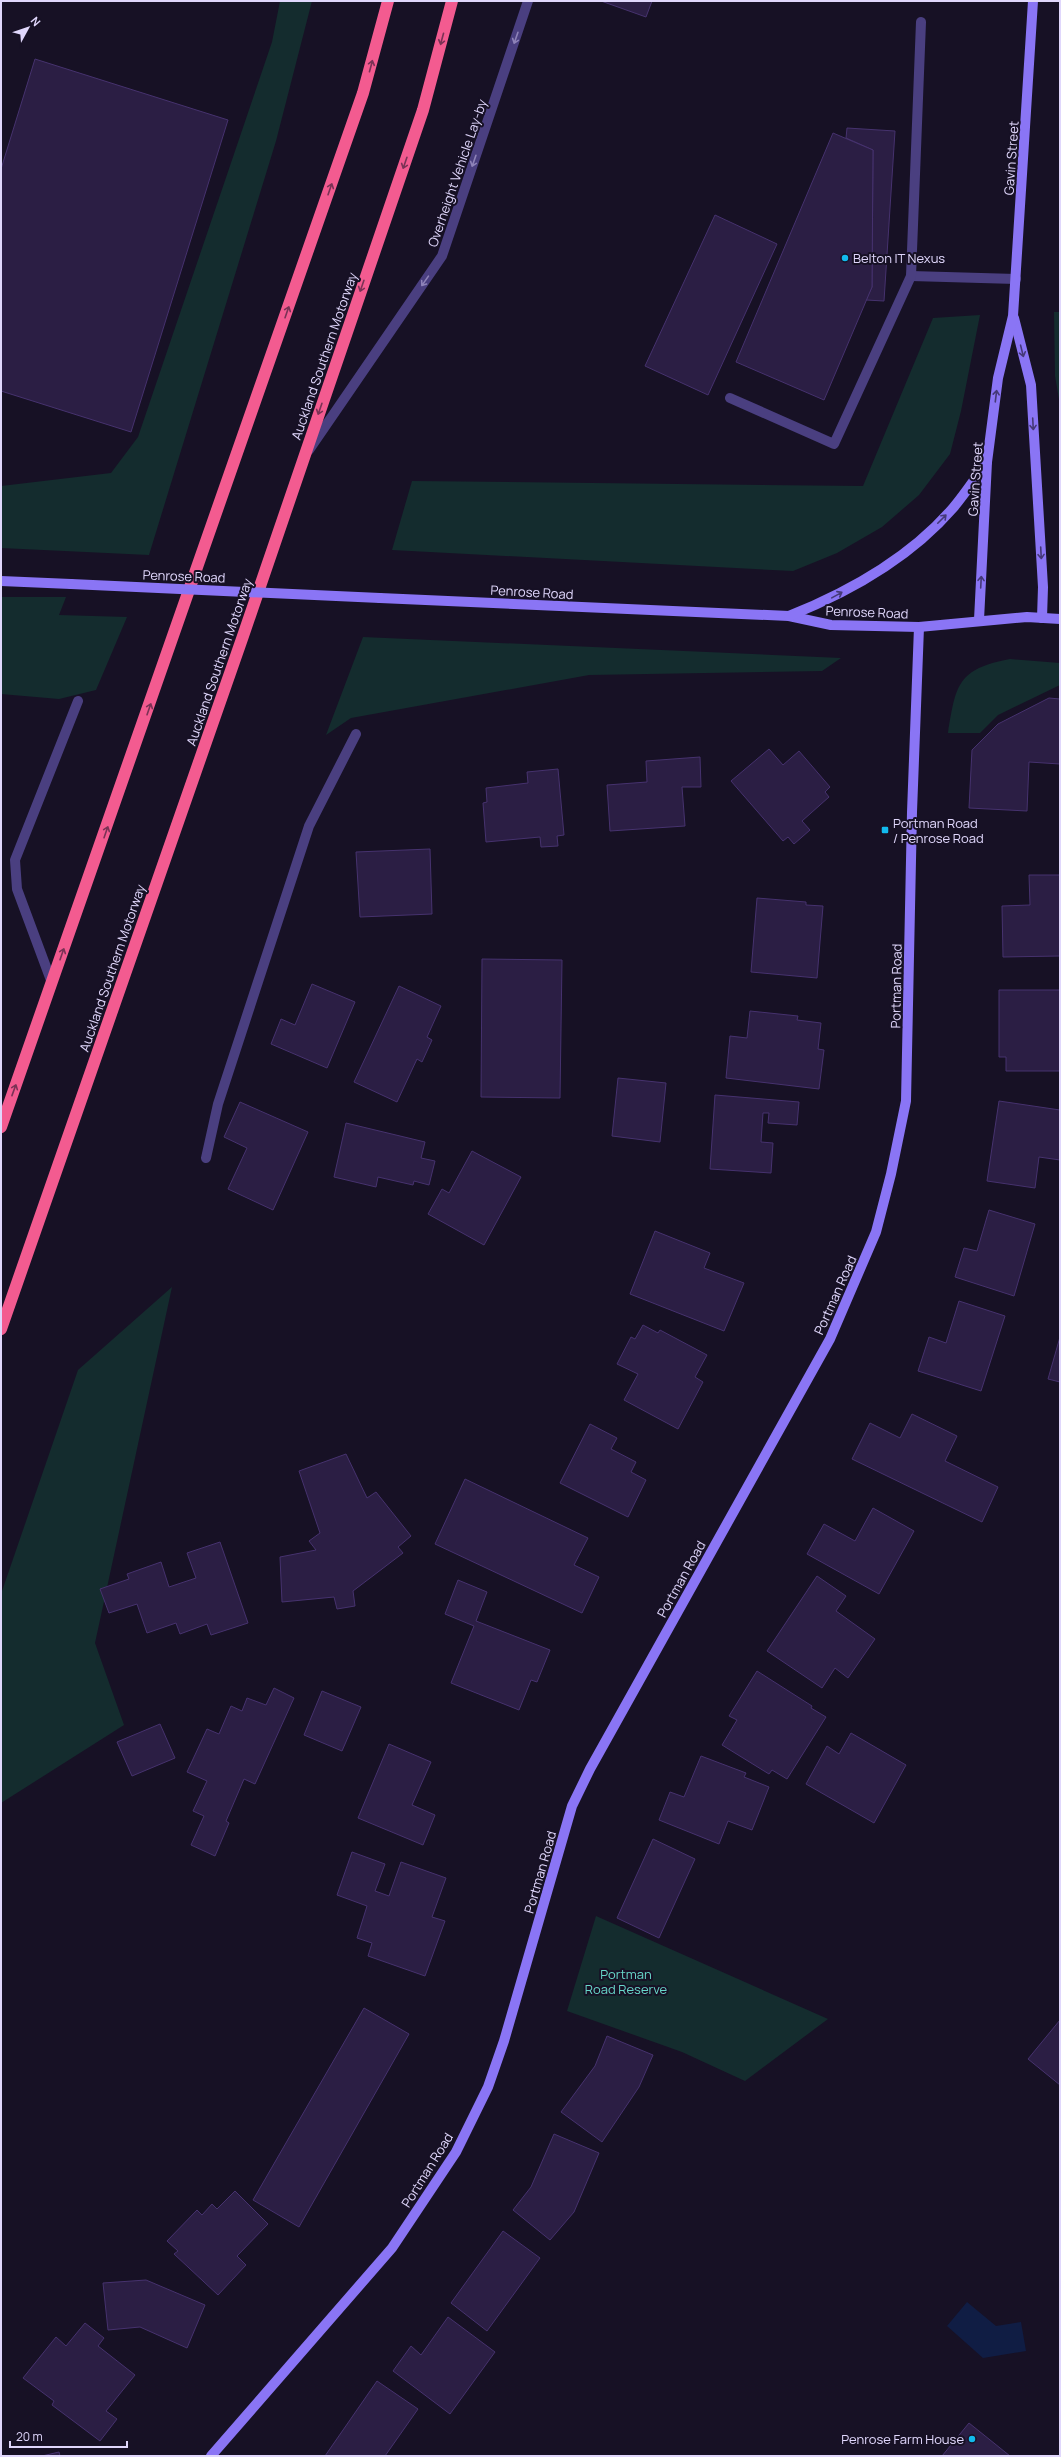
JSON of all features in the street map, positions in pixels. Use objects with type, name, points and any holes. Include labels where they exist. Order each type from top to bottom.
[{"type":"highway","points":[[1,1127],[363,93],[388,1]]},
{"type":"highway","name":"Auckland Southern Motorway","points":[[1,1329],[423,110],[452,1]]},
{"type":"street","name":"Overheight Vehicle Lay-by","points":[[303,459],[442,256],[528,1]]},
{"type":"street","name":"Gavin Street","points":[[979,620],[987,462],[998,378],[1013,316],[1033,1]]},
{"type":"street","points":[[730,398],[834,444],[910,276],[922,22]]},
{"type":"street","points":[[910,276],[1016,279]]},
{"type":"street","name":"Gavin Street","points":[[1013,316],[1031,385],[1043,587],[1042,618]]},
{"type":"street","points":[[789,616],[829,600],[875,574],[925,536],[952,508],[987,462]]},
{"type":"street","name":"Penrose Road","points":[[1,581],[789,616],[831,625],[919,627],[979,620],[1028,617],[1060,619]]},
{"type":"street","name":"Portman Road","points":[[211,2456],[392,2248],[456,2152],[488,2087],[504,2041],[572,1806],[590,1769],[830,1339],[876,1232],[891,1174],[906,1101],[912,812],[919,627]]},
{"type":"street","points":[[52,983],[17,889],[15,860],[78,701]]},
{"type":"street","points":[[206,1158],[218,1104],[309,826],[356,734]]},
{"type":"green space","points":[[280,1],[312,1],[276,141],[149,555],[1,548],[1,486],[111,473],[138,437],[272,42]]},
{"type":"green space","points":[[1054,312],[1060,312],[1060,405],[1055,376]]},
{"type":"green space","points":[[980,315],[961,411],[950,454],[919,495],[882,527],[837,553],[793,571],[392,550],[412,481],[863,486],[933,318]]},
{"type":"green space","points":[[1,597],[66,597],[59,615],[127,617],[96,690],[59,699],[1,694]]},
{"type":"green space","points":[[363,637],[841,658],[822,671],[589,675],[351,718],[326,735]]},
{"type":"green space","points":[[1010,659],[1060,663],[1060,685],[998,715],[980,733],[948,733],[957,691],[962,682],[969,674],[979,668]]},
{"type":"green space","points":[[172,1287],[95,1643],[124,1725],[1,1803],[1,1594],[78,1370]]},
{"type":"green space","name":"Portman Road Reserve","points":[[596,1916],[828,2019],[745,2081],[682,2052],[567,2011]]},
{"type":"water","points":[[967,2302],[996,2326],[1021,2322],[1026,2351],[983,2358],[947,2326]]},
{"type":"building","points":[[601,1],[652,1],[646,17]]},
{"type":"building","points":[[35,59],[228,120],[131,432],[1,391],[1,169]]},
{"type":"building","points":[[847,128],[895,131],[884,301],[866,300],[872,287],[873,150],[846,138]]},
{"type":"building","points":[[833,133],[873,150],[872,287],[824,400],[736,362]]},
{"type":"building","points":[[715,215],[777,244],[708,395],[645,366]]},
{"type":"building","points":[[1049,698],[1060,699],[1060,764],[1029,762],[1027,811],[969,808],[972,750],[998,724]]},
{"type":"building","points":[[769,749],[783,765],[799,751],[830,787],[825,792],[829,797],[802,821],[810,830],[794,844],[788,837],[783,841],[731,781]]},
{"type":"building","points":[[700,757],[701,787],[682,787],[685,826],[610,831],[607,785],[647,782],[646,761]]},
{"type":"building","points":[[558,769],[564,835],[557,836],[558,846],[541,847],[540,837],[486,842],[483,803],[487,802],[486,788],[528,783],[527,772]]},
{"type":"building","points":[[430,849],[432,914],[360,917],[356,852]]},
{"type":"building","points":[[1029,875],[1060,875],[1060,956],[1003,957],[1002,906],[1030,905]]},
{"type":"building","points":[[757,898],[806,902],[806,905],[823,906],[817,978],[751,972]]},
{"type":"building","points":[[482,959],[562,960],[560,1098],[481,1097]]},
{"type":"building","points":[[312,984],[355,1002],[327,1068],[271,1044],[281,1019],[295,1025]]},
{"type":"building","points":[[399,986],[441,1006],[427,1037],[432,1040],[422,1062],[417,1059],[397,1102],[354,1082]]},
{"type":"building","points":[[999,990],[1060,990],[1060,1071],[1006,1071],[1006,1057],[999,1057]]},
{"type":"building","points":[[750,1011],[798,1016],[797,1020],[821,1023],[818,1049],[824,1050],[819,1089],[726,1078],[730,1036],[747,1038]]},
{"type":"building","points":[[618,1078],[666,1083],[660,1142],[612,1136]]},
{"type":"building","points":[[715,1095],[799,1102],[797,1125],[768,1123],[769,1113],[763,1113],[761,1142],[773,1143],[771,1173],[710,1169]]},
{"type":"building","points":[[999,1101],[1060,1110],[1060,1160],[1039,1157],[1035,1188],[987,1181]]},
{"type":"building","points":[[240,1102],[308,1132],[273,1210],[228,1189],[247,1148],[224,1137]]},
{"type":"building","points":[[346,1123],[425,1142],[421,1158],[435,1161],[429,1185],[414,1181],[413,1185],[378,1177],[376,1187],[334,1177]]},
{"type":"building","points":[[472,1151],[521,1177],[484,1245],[428,1214],[442,1189],[449,1193]]},
{"type":"building","points":[[989,1210],[1035,1224],[1014,1296],[955,1277],[964,1248],[977,1251]]},
{"type":"building","points":[[655,1231],[710,1253],[704,1268],[744,1283],[724,1331],[630,1294]]},
{"type":"building","points":[[959,1301],[1005,1316],[981,1391],[918,1371],[929,1337],[946,1343]]},
{"type":"building","points":[[643,1325],[658,1333],[660,1330],[707,1355],[695,1377],[703,1382],[678,1429],[624,1400],[638,1374],[617,1364],[631,1337],[635,1339]]},
{"type":"building","points":[[1060,1337],[1060,1382],[1048,1379]]},
{"type":"building","points":[[912,1414],[957,1436],[945,1461],[998,1487],[982,1522],[852,1459],[870,1423],[900,1438]]},
{"type":"building","points":[[590,1424],[617,1438],[611,1449],[636,1462],[631,1472],[646,1480],[628,1517],[560,1483]]},
{"type":"building","points":[[346,1454],[367,1498],[376,1492],[411,1536],[398,1547],[403,1553],[353,1591],[355,1606],[337,1609],[334,1597],[282,1602],[280,1557],[316,1550],[309,1541],[320,1533],[299,1471]]},
{"type":"building","points":[[465,1479],[588,1538],[574,1565],[599,1577],[582,1613],[435,1544]]},
{"type":"building","points":[[873,1508],[914,1531],[879,1594],[807,1554],[824,1524],[855,1541]]},
{"type":"building","points":[[220,1542],[248,1623],[211,1635],[207,1624],[180,1634],[176,1623],[147,1633],[137,1604],[109,1613],[100,1589],[129,1579],[127,1574],[161,1562],[169,1587],[196,1578],[187,1553]]},
{"type":"building","points":[[817,1576],[846,1596],[836,1611],[875,1639],[848,1678],[835,1668],[822,1688],[767,1651]]},
{"type":"building","points":[[458,1580],[487,1592],[476,1621],[550,1650],[537,1682],[531,1680],[519,1710],[451,1683],[474,1626],[445,1614]]},
{"type":"building","points":[[757,1671],[812,1706],[811,1708],[826,1717],[787,1779],[772,1770],[769,1774],[722,1745],[737,1720],[729,1716]]},
{"type":"building","points":[[274,1688],[294,1698],[255,1784],[244,1779],[226,1821],[229,1823],[215,1856],[191,1845],[204,1816],[193,1811],[207,1781],[187,1772],[207,1729],[219,1734],[231,1706],[242,1711],[247,1698],[266,1705]]},
{"type":"building","points":[[322,1691],[361,1707],[342,1751],[304,1735]]},
{"type":"building","points":[[160,1724],[175,1758],[132,1776],[117,1742]]},
{"type":"building","points":[[851,1733],[906,1765],[874,1823],[806,1784],[827,1746],[839,1754]]},
{"type":"building","points":[[389,1744],[431,1762],[412,1805],[435,1815],[423,1845],[358,1818]]},
{"type":"building","points":[[701,1756],[746,1773],[744,1777],[769,1787],[752,1830],[728,1821],[719,1844],[659,1820],[670,1792],[684,1797]]},
{"type":"building","points":[[653,1839],[695,1859],[659,1938],[617,1918]]},
{"type":"building","points":[[352,1852],[385,1864],[375,1891],[389,1896],[401,1862],[446,1878],[432,1917],[445,1921],[425,1976],[368,1956],[372,1943],[357,1938],[367,1906],[337,1895]]},
{"type":"building","points":[[364,2008],[409,2034],[299,2227],[253,2200]]},
{"type":"building","points":[[1060,2020],[1060,2085],[1028,2059]]},
{"type":"building","points":[[607,2036],[653,2055],[639,2087],[602,2142],[561,2112],[595,2066]]},
{"type":"building","points":[[554,2134],[599,2153],[574,2212],[550,2240],[513,2210],[531,2187]]},
{"type":"building","points":[[235,2191],[268,2224],[237,2256],[246,2265],[218,2295],[174,2254],[178,2251],[167,2241],[197,2210],[202,2215],[212,2204],[217,2209]]},
{"type":"building","points":[[503,2231],[540,2258],[487,2331],[451,2303]]},
{"type":"building","points":[[146,2280],[205,2305],[187,2348],[140,2327],[108,2330],[103,2283]]},
{"type":"building","points":[[448,2317],[495,2352],[450,2414],[393,2371],[411,2346],[421,2355]]},
{"type":"building","points":[[85,2323],[104,2338],[98,2346],[135,2375],[106,2411],[117,2419],[100,2441],[52,2405],[54,2401],[23,2378],[56,2337],[66,2346]]},
{"type":"building","points":[[377,2381],[418,2409],[385,2456],[325,2456]]},
{"type":"building","name":"Penrose Farm House","points":[[969,2423],[1010,2456],[942,2456]]},
{"type":"building","points":[[59,2452],[60,2456],[42,2456]]},
{"type":"place","name":"Belton IT Nexus","points":[[845,258]]},
{"type":"place","name":"Portman Road / Penrose Road","points":[[885,830]]},
{"type":"place","name":"Penrose Farm House","points":[[972,2439]]}]
